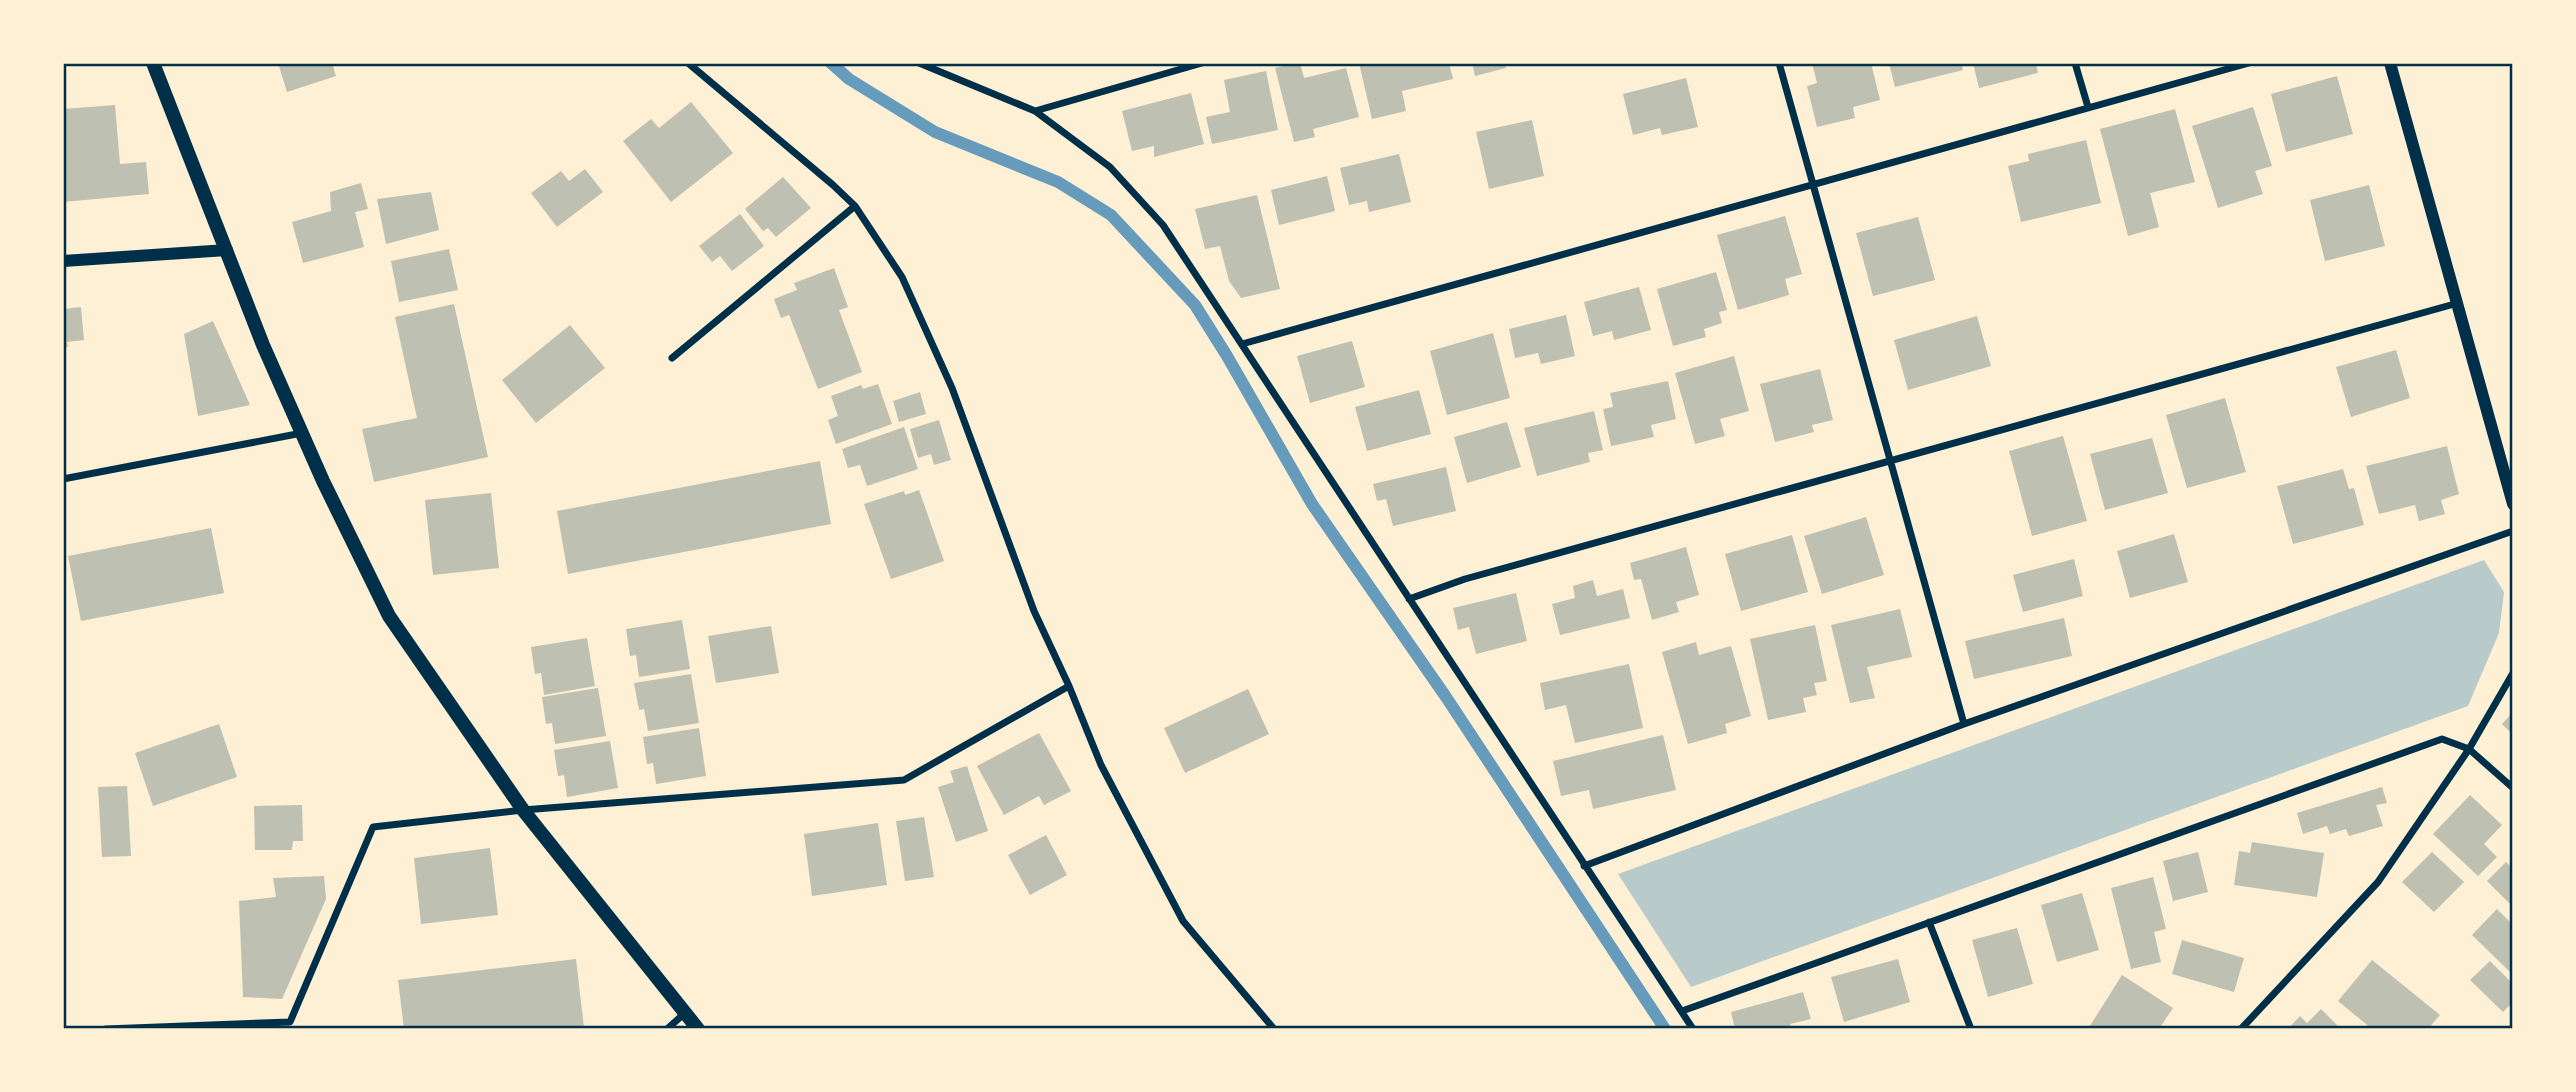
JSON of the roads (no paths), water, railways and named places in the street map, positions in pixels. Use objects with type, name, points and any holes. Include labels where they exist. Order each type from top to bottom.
[{"type":"main road","points":[[153,63],[263,345],[390,616],[523,810],[698,1029]]},
{"type":"street","points":[[688,63],[855,206],[902,277],[952,388],[1034,611],[1069,686],[1101,765],[1183,921],[1274,1029]]},
{"type":"street","points":[[919,63],[1035,111],[1110,167],[1163,225],[1693,1029]]},
{"type":"street","points":[[1035,111],[1202,63]]},
{"type":"street","points":[[1779,63],[1964,724]]},
{"type":"street","points":[[2075,63],[2088,107]]},
{"type":"street","points":[[1242,344],[2249,63]]},
{"type":"street","points":[[2390,63],[2513,504]]},
{"type":"street","points":[[672,358],[855,206]]},
{"type":"street","points":[[63,261],[227,250]]},
{"type":"street","points":[[1409,600],[1465,579],[2458,303]]},
{"type":"street","points":[[63,479],[302,433]]},
{"type":"street","points":[[1584,866],[1964,724],[2513,531]]},
{"type":"street","points":[[2241,1029],[2378,882],[2469,749],[2513,673]]},
{"type":"street","points":[[290,1022],[373,827],[523,810],[904,780],[1069,686]]},
{"type":"street","points":[[1682,1011],[2442,738],[2469,749],[2513,788]]},
{"type":"street","points":[[1930,922],[1971,1029]]},
{"type":"street","points":[[667,1029],[685,1013]]},
{"type":"street","points":[[106,1029],[290,1022],[297,1029]]},
{"type":"waterway","points":[[831,63],[849,79],[935,132],[1058,182],[1111,215],[1195,305],[1312,504],[1446,697],[1665,1029]]}]
